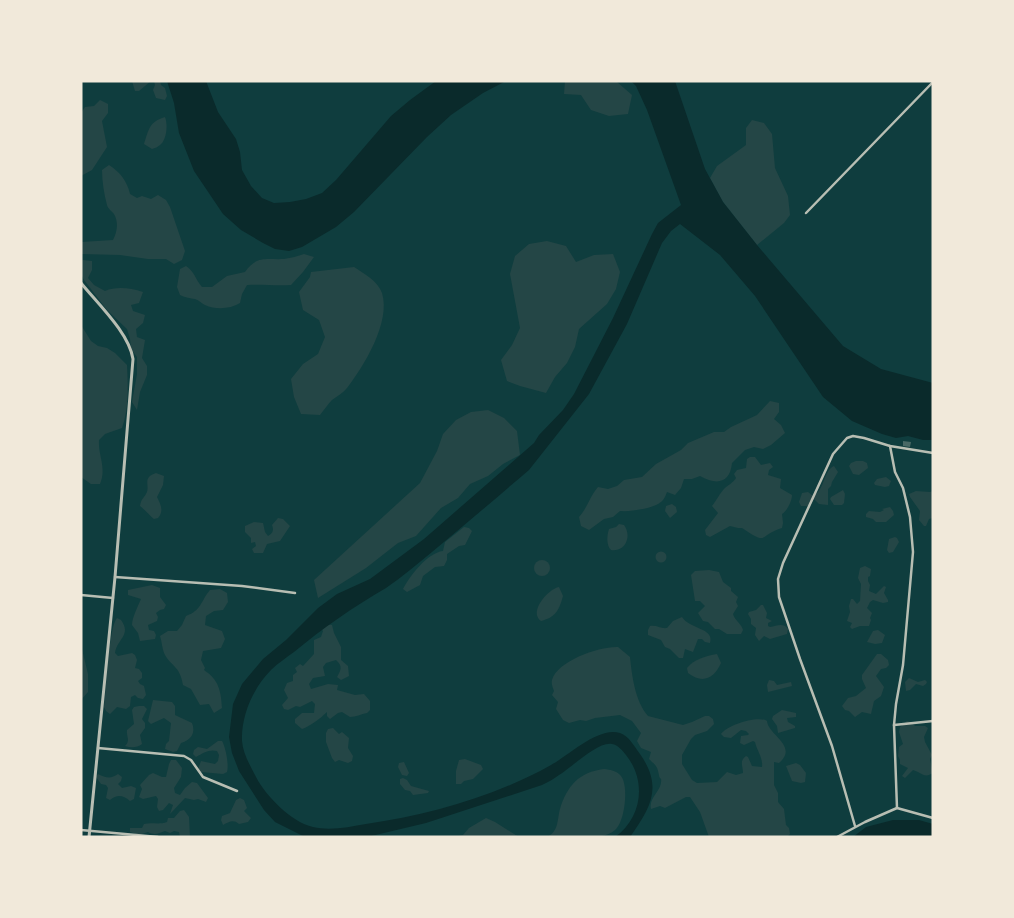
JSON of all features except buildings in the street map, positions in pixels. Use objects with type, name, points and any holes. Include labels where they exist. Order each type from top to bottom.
[{"type":"street","points":[[806,213],[933,82]]},
{"type":"street","points":[[81,284],[126,338],[131,348],[133,359],[115,578],[89,837]]},
{"type":"street","points":[[856,826],[832,746],[800,659],[780,597],[778,579],[783,563],[833,454],[847,438],[853,436],[890,446],[933,452]]},
{"type":"street","points":[[890,446],[895,472],[903,488],[910,517],[913,552],[903,665],[894,725],[897,808]]},
{"type":"street","points":[[115,578],[242,586],[295,593]]},
{"type":"street","points":[[81,595],[113,598]]},
{"type":"street","points":[[894,725],[933,721]]},
{"type":"street","points":[[98,748],[184,756],[191,760],[203,776],[237,791]]},
{"type":"street","points":[[837,837],[856,826],[897,808],[933,818]]},
{"type":"street","points":[[81,830],[158,837]]},
{"type":"shaded area","points":[[132,81],[151,81],[139,91],[135,91]]},
{"type":"shaded area","points":[[154,81],[160,81],[161,85],[165,88],[167,96],[165,100],[156,98],[153,90]]},
{"type":"shaded area","points":[[167,81],[206,81],[218,112],[236,139],[242,170],[251,186],[262,198],[274,203],[306,199],[322,193],[336,180],[391,116],[436,81],[506,81],[483,93],[451,115],[354,212],[336,227],[302,247],[289,251],[275,249],[263,243],[241,230],[223,214],[194,171],[179,133],[174,103]]},
{"type":"shaded area","points":[[565,81],[617,82],[632,95],[628,114],[609,116],[591,110],[581,95],[564,94]]},
{"type":"shaded area","points":[[631,81],[675,81],[705,169],[723,202],[843,346],[881,369],[933,383],[933,440],[923,440],[908,436],[896,438],[882,434],[852,421],[823,397],[755,296],[720,255],[680,224],[671,231],[662,243],[627,324],[589,394],[529,470],[404,575],[338,618],[274,667],[259,685],[249,703],[242,732],[245,755],[260,784],[288,814],[296,820],[313,827],[333,829],[353,826],[438,810],[462,803],[530,776],[551,765],[594,737],[612,732],[623,734],[629,739],[647,766],[652,787],[651,797],[644,816],[630,837],[615,837],[631,820],[636,810],[639,799],[639,787],[633,765],[626,755],[616,746],[606,744],[592,751],[555,778],[542,785],[426,823],[367,837],[305,837],[275,822],[264,810],[239,771],[232,753],[229,737],[233,704],[242,684],[263,659],[286,640],[318,608],[337,594],[370,579],[424,539],[534,443],[539,435],[563,410],[574,394],[658,223],[681,205],[647,110],[636,86]]},
{"type":"shaded area","points":[[100,100],[108,104],[108,113],[102,121],[107,147],[92,170],[81,176],[81,113],[85,107],[94,106]]},
{"type":"shaded area","points":[[165,117],[167,128],[164,140],[159,146],[152,149],[144,144],[149,130],[156,121]]},
{"type":"shaded area","points":[[752,120],[764,123],[772,134],[775,168],[788,196],[790,215],[784,223],[757,245],[723,202],[710,178],[717,166],[746,145],[746,128]]},
{"type":"shaded area","points":[[109,165],[122,177],[130,194],[137,198],[142,196],[151,199],[158,195],[166,200],[185,251],[182,260],[174,264],[166,259],[81,254],[81,242],[113,240],[116,234],[117,221],[114,214],[108,208],[102,179],[102,170]]},
{"type":"shaded area","points":[[547,241],[566,246],[576,262],[594,255],[613,254],[620,272],[616,289],[607,304],[579,329],[575,347],[567,363],[555,377],[546,393],[507,381],[501,360],[512,345],[520,328],[510,274],[515,256],[529,244]]},
{"type":"shaded area","points":[[304,254],[314,257],[291,285],[247,285],[240,303],[232,307],[209,307],[180,295],[177,287],[180,269],[186,266],[202,287],[212,287],[227,276],[245,272],[258,261],[284,259]]},
{"type":"shaded area","points":[[81,261],[92,261],[92,270],[88,278],[94,285],[105,291],[114,288],[124,288],[143,292],[139,303],[131,305],[133,311],[145,315],[143,323],[136,329],[137,337],[145,340],[142,358],[147,366],[147,375],[140,392],[137,410],[132,402],[137,374],[137,357],[131,349],[127,329],[107,310],[84,280],[81,274]]},
{"type":"shaded area","points":[[354,267],[374,281],[382,293],[384,305],[379,330],[368,356],[345,390],[332,400],[320,415],[301,414],[294,397],[291,379],[303,364],[318,354],[325,337],[319,320],[303,310],[299,292],[310,277],[311,272]]},
{"type":"shaded area","points":[[81,325],[91,341],[115,353],[127,365],[127,405],[122,428],[105,434],[99,440],[103,473],[100,484],[91,484],[81,477]]},
{"type":"shaded area","points":[[770,401],[779,403],[779,412],[774,419],[781,425],[785,433],[763,449],[754,447],[745,450],[732,463],[731,470],[725,479],[711,481],[700,476],[684,479],[681,488],[675,495],[667,492],[660,503],[637,510],[620,511],[613,517],[604,519],[589,530],[581,526],[579,517],[598,487],[608,489],[617,486],[624,480],[642,477],[656,464],[681,450],[688,443],[714,432],[724,432],[757,415]]},
{"type":"shaded area","points":[[488,410],[504,418],[517,431],[520,455],[503,464],[488,476],[470,484],[458,498],[441,508],[416,536],[398,543],[366,568],[318,598],[314,580],[420,483],[437,451],[443,434],[456,420],[471,412]]},
{"type":"shaded area","points":[[755,457],[761,465],[770,463],[773,467],[769,470],[768,475],[781,479],[780,488],[792,495],[789,506],[782,514],[782,528],[763,538],[756,537],[742,528],[730,526],[710,537],[706,535],[705,530],[718,513],[712,506],[722,491],[736,478],[734,474],[737,470],[746,468],[747,459]]},
{"type":"shaded area","points":[[856,461],[867,463],[868,468],[859,475],[853,474],[849,466]]},
{"type":"shaded area","points":[[834,466],[838,472],[828,489],[828,505],[819,504],[814,499],[810,506],[801,506],[799,502],[802,493],[808,492],[813,496],[817,493],[830,468]]},
{"type":"shaded area","points":[[156,473],[164,476],[163,485],[157,497],[161,505],[161,513],[158,518],[154,519],[140,506],[147,491],[149,477]]},
{"type":"shaded area","points":[[886,477],[891,481],[889,486],[875,485],[874,483],[877,479]]},
{"type":"shaded area","points":[[843,490],[845,494],[844,503],[842,505],[834,505],[830,499],[831,497]]},
{"type":"shaded area","points":[[916,491],[933,491],[933,518],[929,519],[926,526],[919,520],[920,511],[909,494]]},
{"type":"shaded area","points":[[672,504],[676,507],[677,512],[670,518],[665,511],[666,506]]},
{"type":"shaded area","points":[[890,507],[894,515],[886,522],[876,522],[866,517],[869,511],[880,512],[884,510],[882,509]]},
{"type":"shaded area","points":[[278,518],[283,519],[290,526],[280,541],[267,544],[263,553],[254,553],[252,549],[256,546],[255,542],[251,543],[251,538],[245,532],[245,526],[254,522],[263,523],[268,536],[273,531],[272,525]]},
{"type":"shaded area","points":[[619,524],[624,525],[626,529],[626,542],[624,546],[611,550],[607,537],[609,529]]},
{"type":"shaded area","points":[[464,527],[472,531],[465,545],[459,546],[447,554],[444,566],[435,567],[423,576],[420,585],[407,592],[403,589],[425,560],[443,551],[445,542]]},
{"type":"shaded area","points":[[895,537],[899,542],[893,552],[889,553],[887,550],[889,539]]},
{"type":"shaded area","points":[[661,551],[667,557],[661,563],[655,557]]},
{"type":"shaded area","points":[[542,560],[550,568],[542,576],[534,568]]},
{"type":"shaded area","points":[[865,566],[871,569],[870,576],[868,577],[869,591],[876,594],[884,586],[886,587],[884,593],[888,602],[883,603],[873,600],[870,602],[867,608],[872,613],[869,626],[860,626],[852,629],[850,627],[852,623],[847,621],[850,612],[849,606],[851,599],[857,604],[860,601],[861,584],[858,578],[860,568]]},
{"type":"shaded area","points":[[709,570],[719,572],[723,582],[738,597],[736,602],[738,606],[733,614],[743,630],[741,634],[727,634],[719,629],[715,629],[708,622],[703,621],[698,613],[705,606],[700,601],[695,601],[691,575],[695,571]]},
{"type":"shaded area","points":[[152,585],[160,588],[160,597],[166,605],[164,609],[156,613],[157,621],[148,625],[149,630],[154,631],[156,635],[155,639],[140,641],[138,633],[132,625],[141,599],[128,595],[128,590]]},
{"type":"shaded area","points":[[559,587],[563,596],[558,609],[553,615],[541,621],[537,612],[541,601],[550,592]]},
{"type":"shaded area","points":[[220,589],[227,593],[228,602],[223,610],[214,611],[206,616],[205,625],[222,631],[225,639],[221,648],[203,651],[201,660],[205,668],[204,670],[213,678],[220,691],[222,708],[214,713],[209,704],[200,705],[191,689],[183,685],[180,673],[164,653],[160,636],[168,631],[177,631],[186,616],[198,608],[210,590]]},
{"type":"shaded area","points":[[763,605],[767,613],[766,618],[772,621],[768,623],[768,626],[784,626],[788,629],[787,634],[770,639],[764,636],[759,641],[755,635],[756,628],[751,624],[748,614]]},
{"type":"shaded area","points":[[682,617],[685,621],[705,631],[711,638],[710,643],[698,639],[693,652],[685,649],[683,658],[679,658],[670,649],[665,647],[661,640],[648,635],[648,630],[650,626],[667,628],[673,621]]},
{"type":"shaded area","points":[[117,618],[121,620],[125,630],[115,653],[118,656],[132,653],[135,655],[137,660],[135,668],[139,669],[142,673],[142,678],[138,681],[144,686],[146,695],[143,699],[135,695],[131,697],[130,706],[126,709],[117,707],[110,714],[104,707],[110,645],[114,623]]},
{"type":"shaded area","points":[[324,624],[332,625],[341,647],[341,660],[348,666],[349,676],[341,680],[337,677],[341,668],[336,660],[326,663],[323,667],[325,676],[313,678],[309,684],[311,689],[328,684],[338,685],[337,690],[355,695],[364,694],[370,701],[370,710],[367,713],[352,717],[342,712],[330,719],[327,716],[327,712],[315,722],[302,729],[295,723],[295,719],[302,713],[314,713],[315,704],[312,701],[300,707],[284,709],[282,705],[288,698],[284,690],[287,683],[293,681],[293,675],[297,672],[295,668],[300,664],[303,666],[314,654],[314,640],[321,637],[323,631],[320,627]]},
{"type":"shaded area","points":[[878,630],[885,635],[882,643],[867,642],[873,631]]},
{"type":"shaded area","points":[[81,645],[88,674],[88,692],[81,700]]},
{"type":"shaded area","points":[[618,647],[630,657],[637,696],[648,716],[683,725],[705,716],[713,719],[714,724],[707,731],[695,735],[682,755],[682,764],[692,780],[697,783],[717,782],[727,772],[736,775],[743,773],[742,762],[746,756],[752,766],[762,767],[761,757],[755,742],[744,745],[740,743],[741,736],[749,734],[746,731],[741,730],[731,738],[724,737],[721,734],[729,727],[750,720],[763,719],[767,721],[786,751],[779,763],[774,762],[774,785],[778,793],[778,802],[784,809],[786,825],[789,828],[790,834],[787,837],[709,837],[700,812],[690,797],[686,797],[665,808],[660,806],[651,809],[652,801],[660,787],[661,779],[657,767],[649,759],[651,752],[641,748],[637,741],[641,733],[632,721],[620,715],[569,723],[563,720],[556,709],[558,702],[552,695],[554,691],[552,680],[556,673],[570,661],[580,656],[601,649]]},
{"type":"shaded area","points":[[717,654],[721,663],[711,676],[703,679],[688,673],[687,668],[693,662]]},
{"type":"shaded area","points":[[877,654],[881,654],[888,660],[889,665],[881,669],[876,676],[884,687],[881,696],[874,701],[871,714],[862,712],[855,717],[842,706],[848,698],[856,696],[866,688],[862,675]]},
{"type":"shaded area","points":[[909,678],[918,682],[925,680],[927,682],[923,686],[916,684],[906,691],[905,682]]},
{"type":"shaded area","points":[[769,680],[774,681],[777,685],[791,682],[792,686],[768,692],[767,685]]},
{"type":"shaded area","points":[[153,700],[172,702],[175,706],[175,715],[192,723],[192,736],[181,743],[177,751],[173,752],[165,749],[169,741],[171,723],[164,718],[151,724],[148,721]]},
{"type":"shaded area","points":[[144,706],[147,709],[142,719],[145,723],[145,728],[140,735],[142,744],[134,747],[125,746],[128,740],[127,730],[134,724],[132,710],[134,707]]},
{"type":"shaded area","points":[[782,710],[796,713],[796,717],[787,718],[788,722],[795,726],[795,728],[778,733],[777,726],[772,719],[773,716]]},
{"type":"shaded area","points":[[907,721],[915,726],[925,726],[928,728],[924,737],[932,755],[930,759],[933,773],[930,775],[913,770],[905,778],[902,776],[908,768],[900,764],[898,756],[899,747],[903,744],[899,732],[900,727]]},
{"type":"shaded area","points":[[333,728],[339,734],[342,732],[349,738],[348,748],[353,756],[352,761],[348,763],[339,760],[335,762],[332,758],[326,742],[326,733],[328,729]]},
{"type":"shaded area","points":[[218,741],[222,741],[225,748],[227,772],[223,774],[201,772],[198,769],[201,761],[215,764],[218,761],[219,755],[217,751],[211,751],[196,757],[193,754],[194,750],[198,747],[207,749]]},
{"type":"shaded area","points":[[465,759],[481,765],[483,769],[473,779],[456,784],[456,771],[459,760]]},
{"type":"shaded area","points":[[171,760],[176,760],[182,768],[181,777],[174,788],[175,793],[180,795],[192,782],[197,783],[208,798],[206,802],[185,798],[170,814],[173,805],[169,803],[163,810],[159,811],[156,796],[143,799],[139,797],[142,789],[140,785],[149,775],[153,773],[166,777]]},
{"type":"shaded area","points":[[404,762],[409,773],[407,776],[402,775],[398,767],[399,763]]},
{"type":"shaded area","points":[[796,763],[806,773],[805,782],[792,781],[786,766]]},
{"type":"shaded area","points":[[604,769],[619,774],[625,788],[625,804],[621,820],[615,830],[609,834],[593,837],[547,837],[556,828],[566,793],[575,781],[588,773]]},
{"type":"shaded area","points":[[98,774],[113,777],[118,774],[122,777],[118,784],[122,788],[131,786],[136,788],[134,799],[130,801],[120,796],[110,800],[106,798],[108,788],[106,785],[101,784],[96,777]]},
{"type":"shaded area","points":[[403,778],[411,786],[429,791],[428,793],[413,795],[400,784],[400,779]]},
{"type":"shaded area","points":[[240,798],[244,800],[247,808],[244,811],[251,818],[248,822],[239,824],[231,822],[223,825],[222,816],[230,813],[236,800]]},
{"type":"shaded area","points":[[184,810],[189,817],[190,837],[180,837],[179,832],[174,831],[155,834],[148,832],[139,835],[130,832],[130,828],[142,828],[144,824],[167,822],[168,818],[174,818],[180,811]]},
{"type":"shaded area","points":[[486,818],[519,837],[454,837],[463,835],[469,828]]},
{"type":"shaded area","points":[[893,820],[919,820],[933,824],[933,837],[853,837],[866,827]]}]
